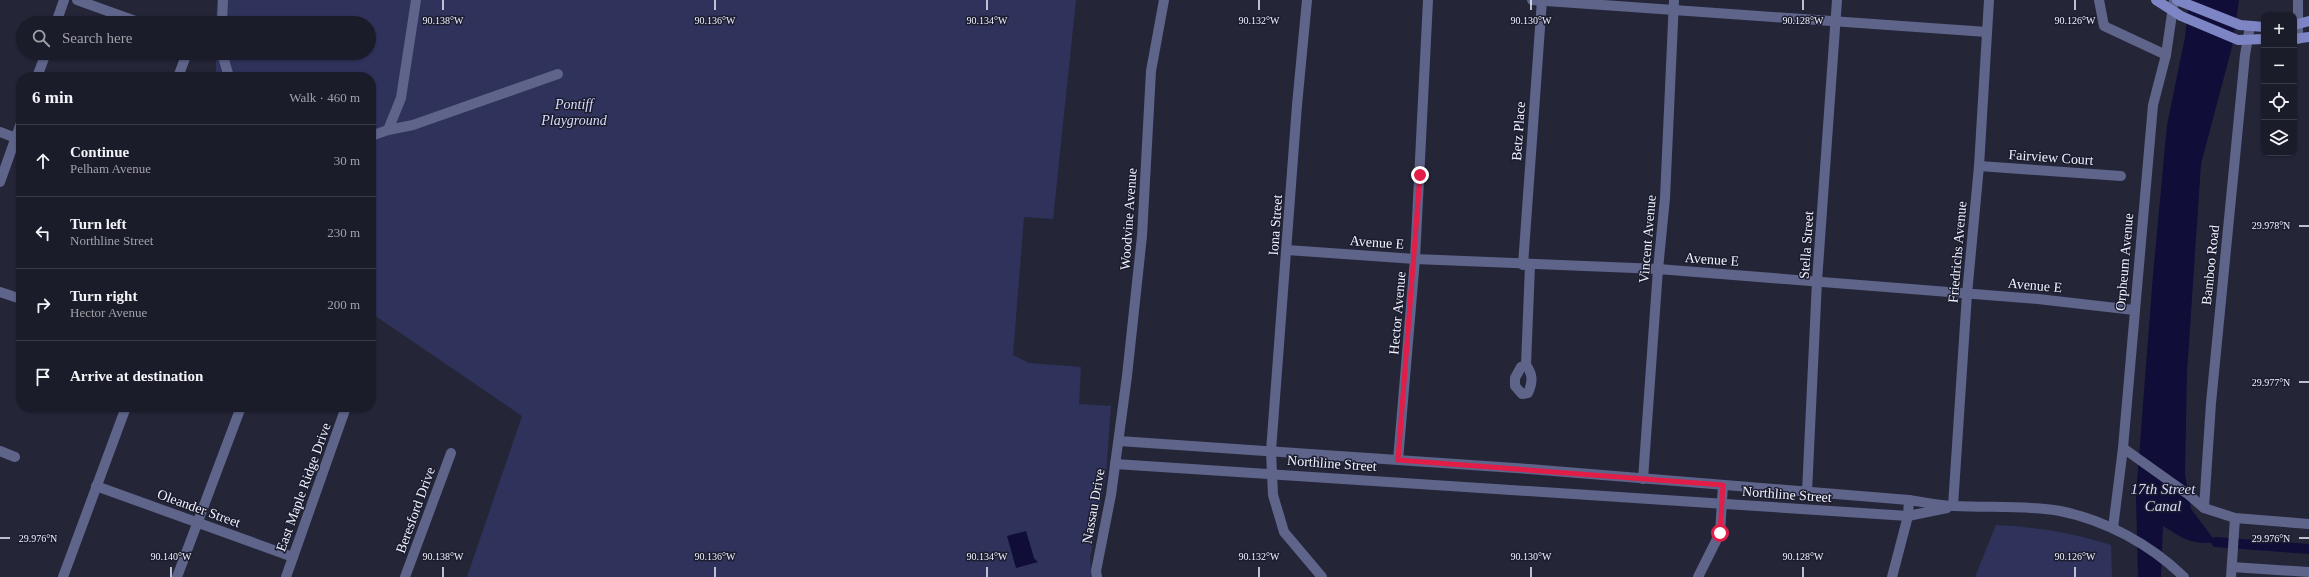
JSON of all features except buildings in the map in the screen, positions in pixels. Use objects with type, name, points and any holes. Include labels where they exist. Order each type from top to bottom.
[{"type":"main road","points":[[2156,0],[2177,14],[2243,40],[2261,39]]},
{"type":"main road","points":[[2178,1],[2240,25],[2261,27]]},
{"type":"main road","points":[[2297,24],[2309,21]]},
{"type":"main road","points":[[2297,39],[2309,37]]},
{"type":"street","points":[[58,16],[64,0]]},
{"type":"street","points":[[77,0],[122,16]]},
{"type":"street","points":[[222,16],[223,0]]},
{"type":"street","points":[[388,130],[401,98],[416,0]]},
{"type":"street","name":"Woodvine Avenue","points":[[1119,441],[1142,236],[1151,72],[1164,0]]},
{"type":"street","name":"Iona Street","points":[[1307,0],[1297,105],[1271,452],[1273,495],[1284,532],[1322,577]]},
{"type":"street","name":"Hector Avenue","points":[[1398,460],[1415,259],[1428,0]]},
{"type":"street","points":[[1538,0],[1673,12],[1987,32]]},
{"type":"street","name":"Betz Place","points":[[1526,365],[1527,265],[1538,0]]},
{"type":"street","name":"Vincent Avenue","points":[[1643,479],[1658,269],[1665,198],[1674,0]]},
{"type":"street","name":"Stella Street","points":[[1807,492],[1817,281],[1837,0]]},
{"type":"street","name":"Friedrichs Avenue","points":[[1953,506],[1967,294],[1980,166],[1989,0]]},
{"type":"street","points":[[2099,0],[2104,26],[2166,55]]},
{"type":"street","points":[[2296,12],[2298,0]]},
{"type":"street","name":"Orpheum Avenue","points":[[2113,528],[2123,448],[2153,105],[2177,14],[2178,1]]},
{"type":"street","name":"Bamboo Road","points":[[2204,508],[2211,403],[2243,40],[2250,26]]},
{"type":"street","points":[[39,72],[43,60]]},
{"type":"street","points":[[180,72],[184,60]]},
{"type":"street","points":[[224,60],[228,72]]},
{"type":"street","points":[[376,134],[388,130],[413,125],[558,74]]},
{"type":"street","points":[[0,132],[16,138]]},
{"type":"street","points":[[0,182],[16,144]]},
{"type":"street","name":"Fairview Court","points":[[1980,166],[2121,176]]},
{"type":"street","name":"Avenue E","points":[[1287,250],[1527,265],[1658,269],[2038,299],[2134,310]]},
{"type":"street","points":[[0,292],[16,297]]},
{"type":"street","points":[[63,577],[124,412]]},
{"type":"street","points":[[177,577],[239,412]]},
{"type":"street","name":"East Maple Ridge Drive","points":[[286,577],[344,412]]},
{"type":"street","name":"Northline Street","points":[[1119,441],[1398,460],[1723,485],[1909,500],[1953,506],[2011,506],[2060,511],[2113,528],[2168,561],[2184,577]]},
{"type":"street","name":"Nassau Drive","points":[[1097,577],[1096,571],[1119,441]]},
{"type":"street","points":[[2123,448],[2134,454],[2204,508],[2235,518],[2309,524]]},
{"type":"street","points":[[0,451],[15,457]]},
{"type":"street","name":"Beresford Drive","points":[[405,577],[451,453]]},
{"type":"street","name":"Northline Street","points":[[1115,464],[1272,473],[1908,516],[1953,506]]},
{"type":"street","points":[[1698,577],[1720,533],[1723,485]]},
{"type":"street","name":"Oleander Street","points":[[96,486],[293,557]]},
{"type":"street","points":[[1892,577],[1908,516],[1909,500]]},
{"type":"street","points":[[2235,518],[2232,568],[2309,572]]},
{"type":"green space","name":"Pontiff Playground","points":[[217,0],[1076,0],[1053,219],[1024,217],[1013,355],[1029,363],[1081,367],[1079,404],[1111,406],[1106,475],[1090,558],[1092,577],[467,577],[522,416],[376,316],[376,72],[216,72],[216,60],[376,60],[376,16],[216,16]]},
{"type":"green space","points":[[1996,525],[2054,531],[2111,545],[2112,577],[1975,577]]},
{"type":"water","name":"17th Street Canal","points":[[2189,0],[2239,0],[2232,47],[2201,164],[2187,373],[2185,474],[2191,509],[2216,542],[2194,542],[2163,526],[2161,577],[2138,577],[2136,495],[2153,275],[2167,125],[2185,37]]},
{"type":"water","points":[[1026,531],[1034,558],[1038,562],[1016,568],[1007,536]]},
{"type":"waterway","points":[[2216,542],[2309,549]]},
{"type":"route","points":[[1420,175],[1415,259],[1398,460],[1723,485],[1720,533]]}]
